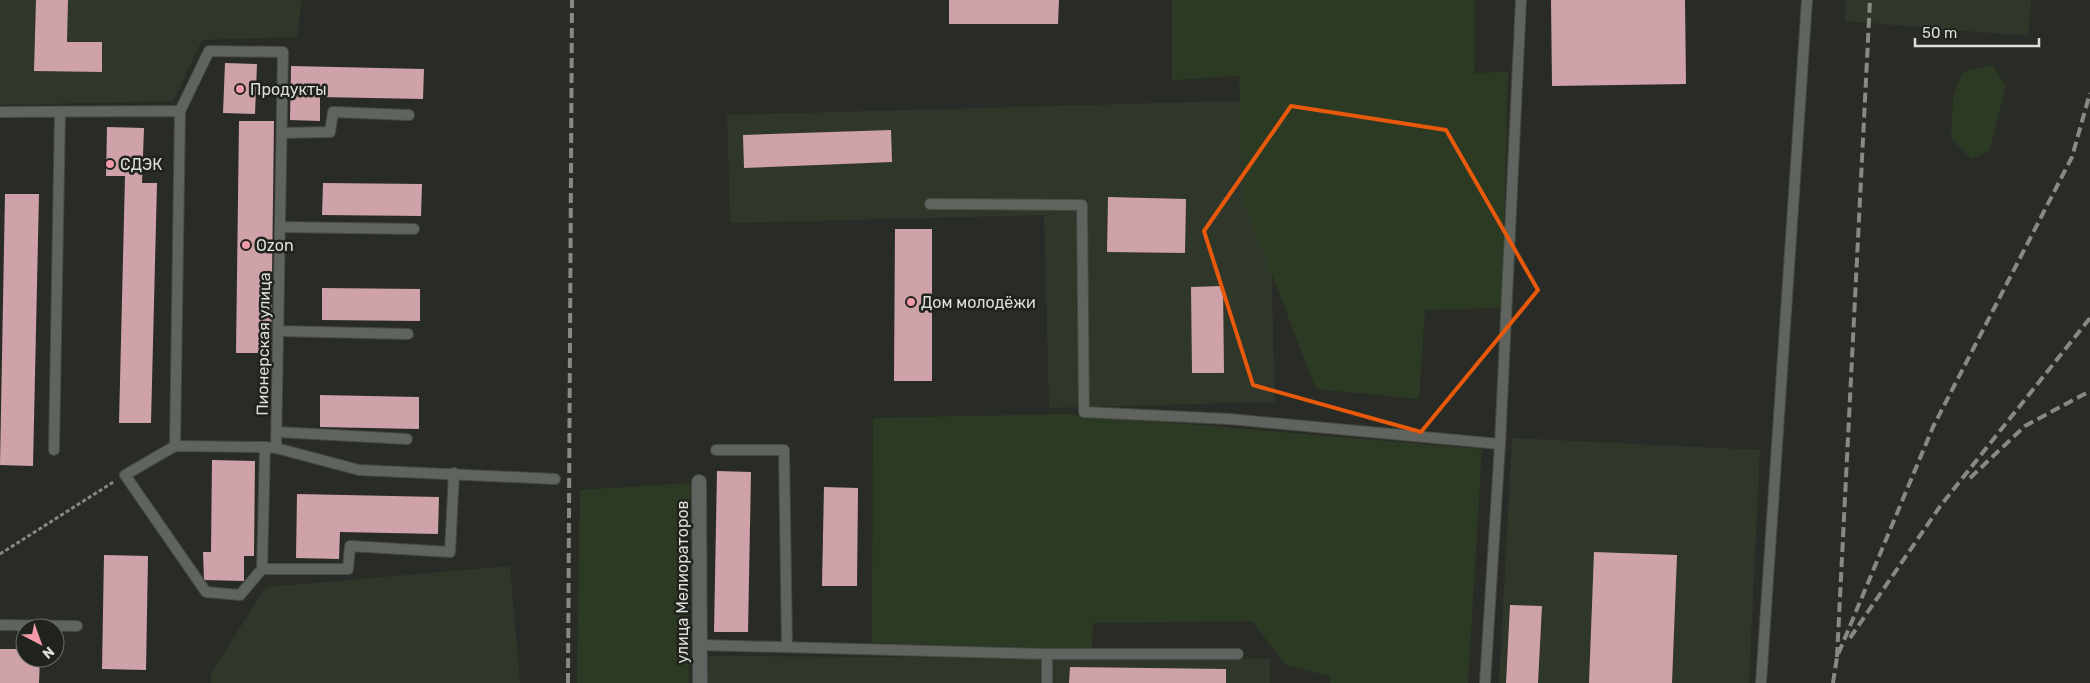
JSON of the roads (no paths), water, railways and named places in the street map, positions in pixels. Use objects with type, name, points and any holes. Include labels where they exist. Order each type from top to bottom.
[{"type":"street","name":"улица Мелиораторов","points":[[699,482],[700,683]]},
{"type":"lane","points":[[1485,683],[1500,444],[1520,0]]},
{"type":"lane","points":[[1761,683],[1807,0]]},
{"type":"lane","name":"Пионерская улица","points":[[180,111],[209,51],[283,52],[277,432],[271,448],[262,569]]},
{"type":"lane","points":[[0,112],[180,111],[175,446]]},
{"type":"lane","points":[[54,450],[60,112]]},
{"type":"lane","points":[[282,133],[330,132],[333,112],[409,115]]},
{"type":"lane","points":[[930,204],[1082,205],[1084,412],[1229,419],[1500,444]]},
{"type":"lane","points":[[280,228],[414,229]]},
{"type":"lane","points":[[278,331],[408,334]]},
{"type":"lane","points":[[277,432],[407,439]]},
{"type":"lane","points":[[454,473],[450,552],[350,546],[348,569],[262,569],[240,595],[206,592],[125,475],[175,446],[271,448],[359,470],[454,473],[555,479]]},
{"type":"lane","points":[[716,450],[784,450],[787,646]]},
{"type":"lane","points":[[0,625],[77,626]]},
{"type":"lane","points":[[701,645],[1047,654],[1238,654]]},
{"type":"lane","points":[[1047,654],[1047,683]]},
{"type":"railway","points":[[568,683],[572,0]]},
{"type":"railway","points":[[1837,657],[1870,0]]},
{"type":"railway","points":[[1833,683],[1837,657],[1933,427],[2072,157],[2090,93]]},
{"type":"railway","points":[[1850,638],[1941,505],[2090,318]]},
{"type":"railway","points":[[1970,478],[2025,426],[2090,391]]},
{"type":"place","name":"Продукты","points":[[240,89]]},
{"type":"place","name":"СДЭК","points":[[110,164]]},
{"type":"place","name":"Ozon","points":[[246,245]]},
{"type":"place","name":"Дом молодёжи","points":[[911,302]]}]
